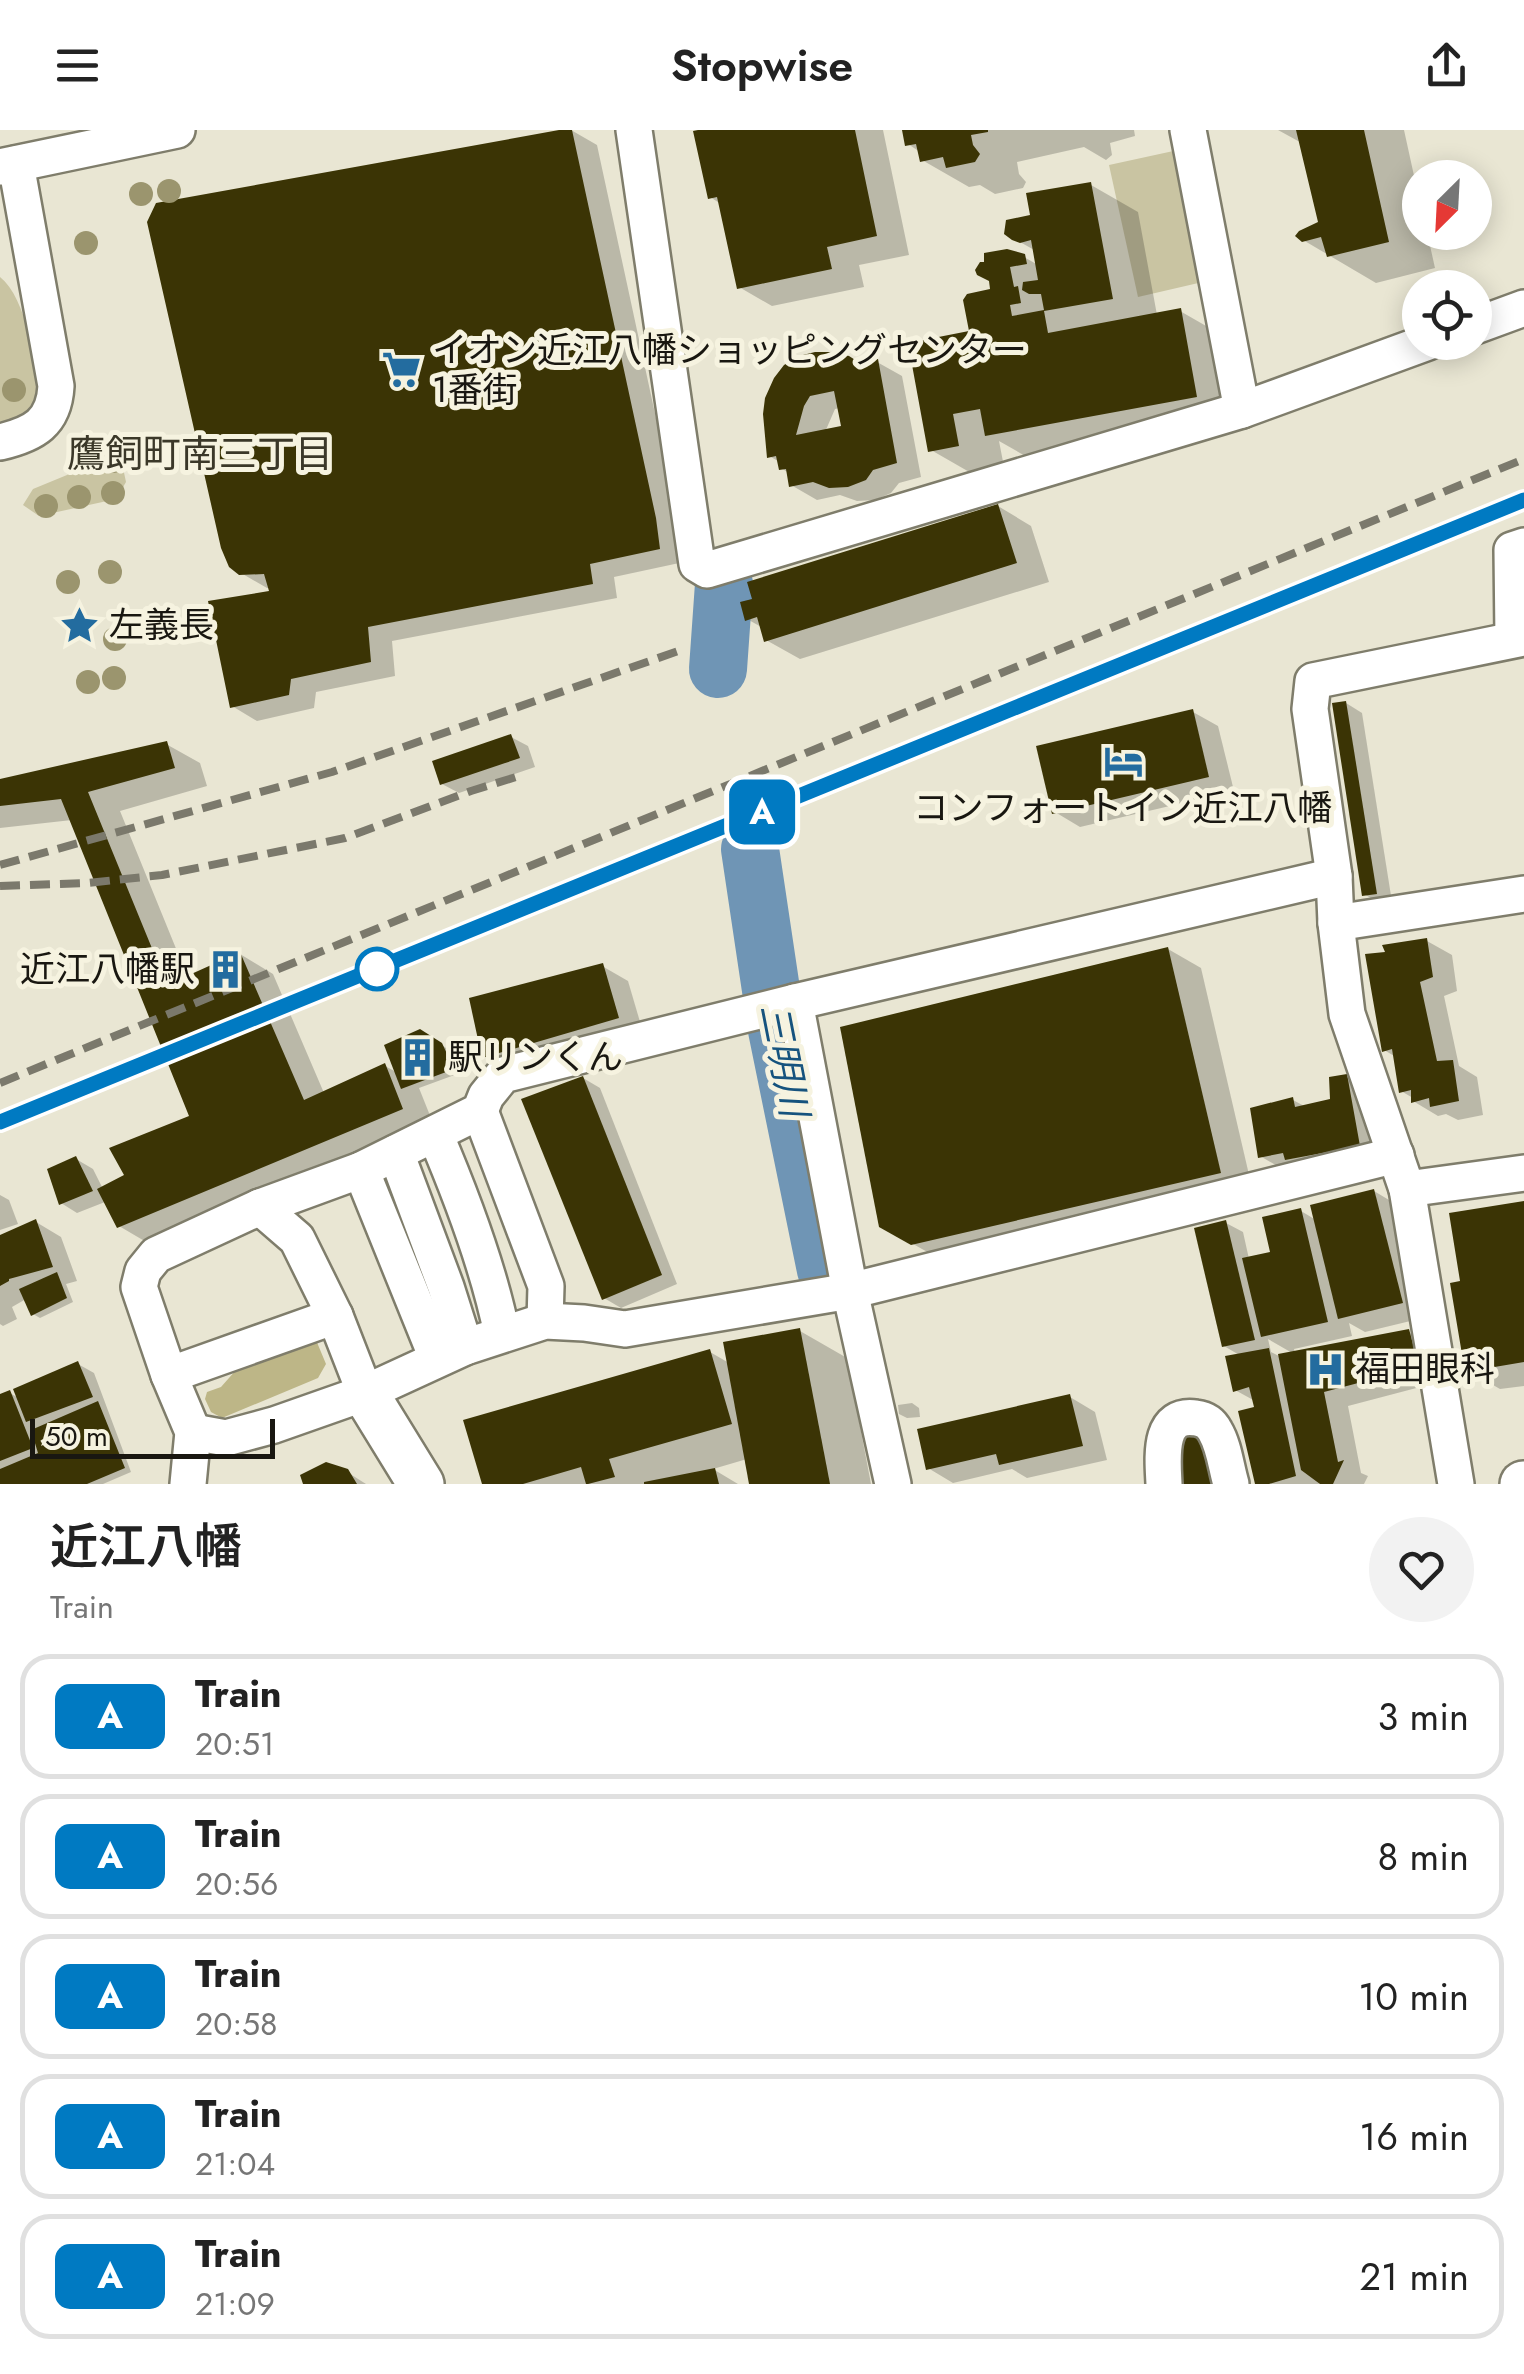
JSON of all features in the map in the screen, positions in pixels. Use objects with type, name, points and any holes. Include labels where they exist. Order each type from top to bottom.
[{"type":"main road","points":[[364,1393],[421,1484]]},
{"type":"street","points":[[0,442],[36,429],[48,418],[56,386],[8,166],[176,130]]},
{"type":"street","points":[[634,130],[696,564],[707,570],[1242,410],[1402,352]]},
{"type":"street","points":[[1188,130],[1242,410]]},
{"type":"street","points":[[1492,320],[1524,308]]},
{"type":"street","points":[[1456,1484],[1407,1189],[1347,1014],[1334,876],[1310,709],[1313,680],[1519,638],[1512,550],[1524,546]]},
{"type":"street","points":[[188,1484],[193,1432],[168,1376],[140,1287],[143,1271],[156,1255],[260,1207],[361,1170],[480,1111],[486,1096],[503,1075],[781,1005],[1334,876]]},
{"type":"street","points":[[1336,922],[1524,894]]},
{"type":"street","points":[[781,1005],[893,1484]]},
{"type":"street","points":[[480,1111],[546,1286],[545,1322]]},
{"type":"street","points":[[435,1134],[496,1304],[502,1334]]},
{"type":"street","points":[[396,1153],[446,1287],[451,1352]]},
{"type":"street","points":[[193,1432],[226,1438],[274,1425],[364,1393],[451,1352],[545,1322],[625,1329],[850,1291],[1396,1155]]},
{"type":"street","points":[[361,1170],[451,1352]]},
{"type":"street","points":[[1407,1189],[1524,1172]]},
{"type":"street","points":[[260,1207],[297,1239],[335,1316],[364,1393]]},
{"type":"street","points":[[168,1376],[335,1316]]},
{"type":"street","points":[[1164,1484],[1164,1438],[1174,1424],[1191,1417],[1210,1424],[1216,1432],[1231,1484]]},
{"type":"shaded area","points":[[1178,150],[1207,281],[1138,297],[1109,165]]},
{"type":"shaded area","points":[[0,277],[24,316],[43,400],[34,416],[0,424]]},
{"type":"shaded area","points":[[107,440],[119,449],[126,482],[116,499],[39,516],[23,505],[33,489],[67,475]]},
{"type":"shaded area","points":[[316,1340],[326,1364],[318,1378],[222,1418],[211,1412],[205,1399],[207,1392],[221,1387],[244,1361]]},
{"type":"building","name":"イオン近江八幡ショッピングセンター 1番街","points":[[572,130],[660,549],[590,564],[593,584],[368,627],[371,662],[291,679],[289,695],[230,708],[208,601],[269,591],[264,574],[239,575],[229,567],[221,548],[147,222],[156,203]]},
{"type":"building","points":[[855,130],[877,236],[827,247],[832,269],[737,289],[717,197],[708,199],[693,131]]},
{"type":"building","points":[[902,130],[988,132],[971,135],[980,154],[975,162],[946,168],[943,157],[920,162],[916,144],[905,146]]},
{"type":"building","points":[[1296,130],[1364,130],[1389,242],[1327,257],[1321,237],[1302,242],[1295,236],[1318,222]]},
{"type":"building","points":[[1091,182],[1113,299],[1044,311],[1048,333],[1181,308],[1197,397],[985,436],[980,409],[953,414],[959,446],[928,452],[908,343],[969,331],[963,300],[967,294],[990,289],[989,281],[975,270],[984,262],[984,253],[1007,249],[1025,254],[1027,264],[1010,267],[1021,303],[1010,305],[1012,316],[1044,310],[1041,294],[1022,290],[1023,282],[1038,280],[1031,240],[1020,243],[1004,234],[1006,220],[1030,215],[1026,193]]},
{"type":"building","points":[[833,352],[860,363],[878,359],[897,463],[873,470],[866,480],[848,487],[829,488],[813,482],[789,487],[786,469],[779,470],[776,456],[767,458],[763,414],[774,378],[784,365],[799,356]],"holes":[[[834,391],[841,426],[796,435],[810,396]]]},
{"type":"building","points":[[998,504],[1017,563],[764,642],[757,617],[745,621],[740,602],[752,599],[747,582]]},
{"type":"building","points":[[1346,701],[1377,894],[1362,896],[1332,703]]},
{"type":"building","name":"コンフォートイン近江八幡","points":[[1193,709],[1209,777],[1052,814],[1036,746]]},
{"type":"building","points":[[511,734],[520,758],[440,785],[432,761]]},
{"type":"building","name":"近江八幡駅","points":[[167,741],[175,768],[88,792],[167,985],[240,952],[304,1100],[385,1063],[403,1109],[117,1228],[97,1189],[124,1175],[109,1148],[189,1116],[61,799],[0,806],[0,779]]},
{"type":"building","points":[[1427,938],[1433,977],[1420,982],[1437,1061],[1453,1060],[1459,1101],[1430,1107],[1429,1098],[1411,1103],[1411,1090],[1399,1093],[1392,1049],[1382,1052],[1365,954],[1385,952],[1382,945]]},
{"type":"building","points":[[1168,947],[1221,1173],[911,1245],[879,1227],[840,1027]]},
{"type":"building","points":[[603,963],[619,1018],[482,1058],[469,998]]},
{"type":"building","name":"駅リンくん","points":[[420,1029],[442,1043],[454,1069],[401,1089],[384,1045]]},
{"type":"building","points":[[1347,1074],[1360,1146],[1285,1160],[1283,1153],[1258,1158],[1250,1108],[1293,1097],[1295,1107],[1330,1099],[1329,1077]]},
{"type":"building","points":[[583,1076],[662,1275],[602,1300],[521,1099]]},
{"type":"building","points":[[76,1156],[93,1191],[59,1205],[47,1169]]},
{"type":"building","points":[[1374,1189],[1403,1303],[1338,1319],[1310,1205]]},
{"type":"building","points":[[1524,1201],[1524,1362],[1465,1372],[1450,1283],[1460,1281],[1449,1213]]},
{"type":"building","points":[[1301,1208],[1328,1322],[1261,1337],[1242,1258],[1270,1252],[1262,1217]]},
{"type":"building","points":[[36,1219],[53,1267],[9,1279],[0,1286],[0,1235]]},
{"type":"building","points":[[1226,1220],[1255,1340],[1222,1347],[1194,1228]]},
{"type":"building","points":[[57,1272],[67,1298],[31,1316],[19,1289]]},
{"type":"building","points":[[800,1328],[830,1484],[749,1484],[723,1342]]},
{"type":"building","points":[[1409,1329],[1419,1367],[1324,1392],[1338,1462],[1344,1460],[1333,1484],[1320,1484],[1301,1470],[1278,1354]]},
{"type":"building","points":[[1269,1348],[1296,1476],[1255,1484],[1238,1411],[1254,1407],[1249,1387],[1233,1392],[1225,1356]]},
{"type":"building","points":[[710,1349],[732,1424],[609,1459],[615,1477],[588,1484],[581,1467],[523,1484],[482,1484],[463,1420]]},
{"type":"building","points":[[78,1361],[93,1397],[26,1422],[13,1389]]},
{"type":"building","points":[[10,1390],[33,1448],[0,1461],[0,1394]]},
{"type":"building","points":[[1070,1394],[1083,1446],[999,1465],[996,1454],[926,1470],[917,1429]]},
{"type":"building","points":[[98,1401],[125,1468],[87,1484],[0,1484],[0,1469],[38,1453],[31,1430]]},
{"type":"building","points":[[1199,1428],[1227,1484],[1177,1484],[1172,1439]]},
{"type":"building","points":[[326,1462],[348,1469],[357,1484],[303,1484],[300,1475]]},
{"type":"building","points":[[715,1468],[719,1484],[644,1484],[644,1482]]},
{"type":"waterway","name":"三明川","points":[[718,669],[724,584]]},
{"type":"waterway","name":"三明川","points":[[750,849],[777,1030],[826,1270]]},
{"type":"railway","points":[[0,1083],[1524,459]]},
{"type":"railway","points":[[0,1122],[1524,500]]},
{"type":"railway","points":[[0,865],[332,772],[684,649]]},
{"type":"railway","points":[[0,886],[162,875],[345,838],[516,777]]},
{"type":"train","name":"A","points":[[0,1122],[1524,500]]},
{"type":"place","name":"イオン近江八幡ショッピングセンター 1番街","points":[[402,370]]},
{"type":"place","name":"左義長","points":[[79,625]]},
{"type":"place","name":"コンフォートイン近江八幡","points":[[1123,761]]},
{"type":"place","name":"近江八幡駅","points":[[225,969]]},
{"type":"place","name":"駅リンくん","points":[[418,1057]]},
{"type":"place","name":"福田眼科","points":[[1325,1369]]},
{"type":"district","name":"鷹飼町南三丁目","points":[[200,453]]}]
